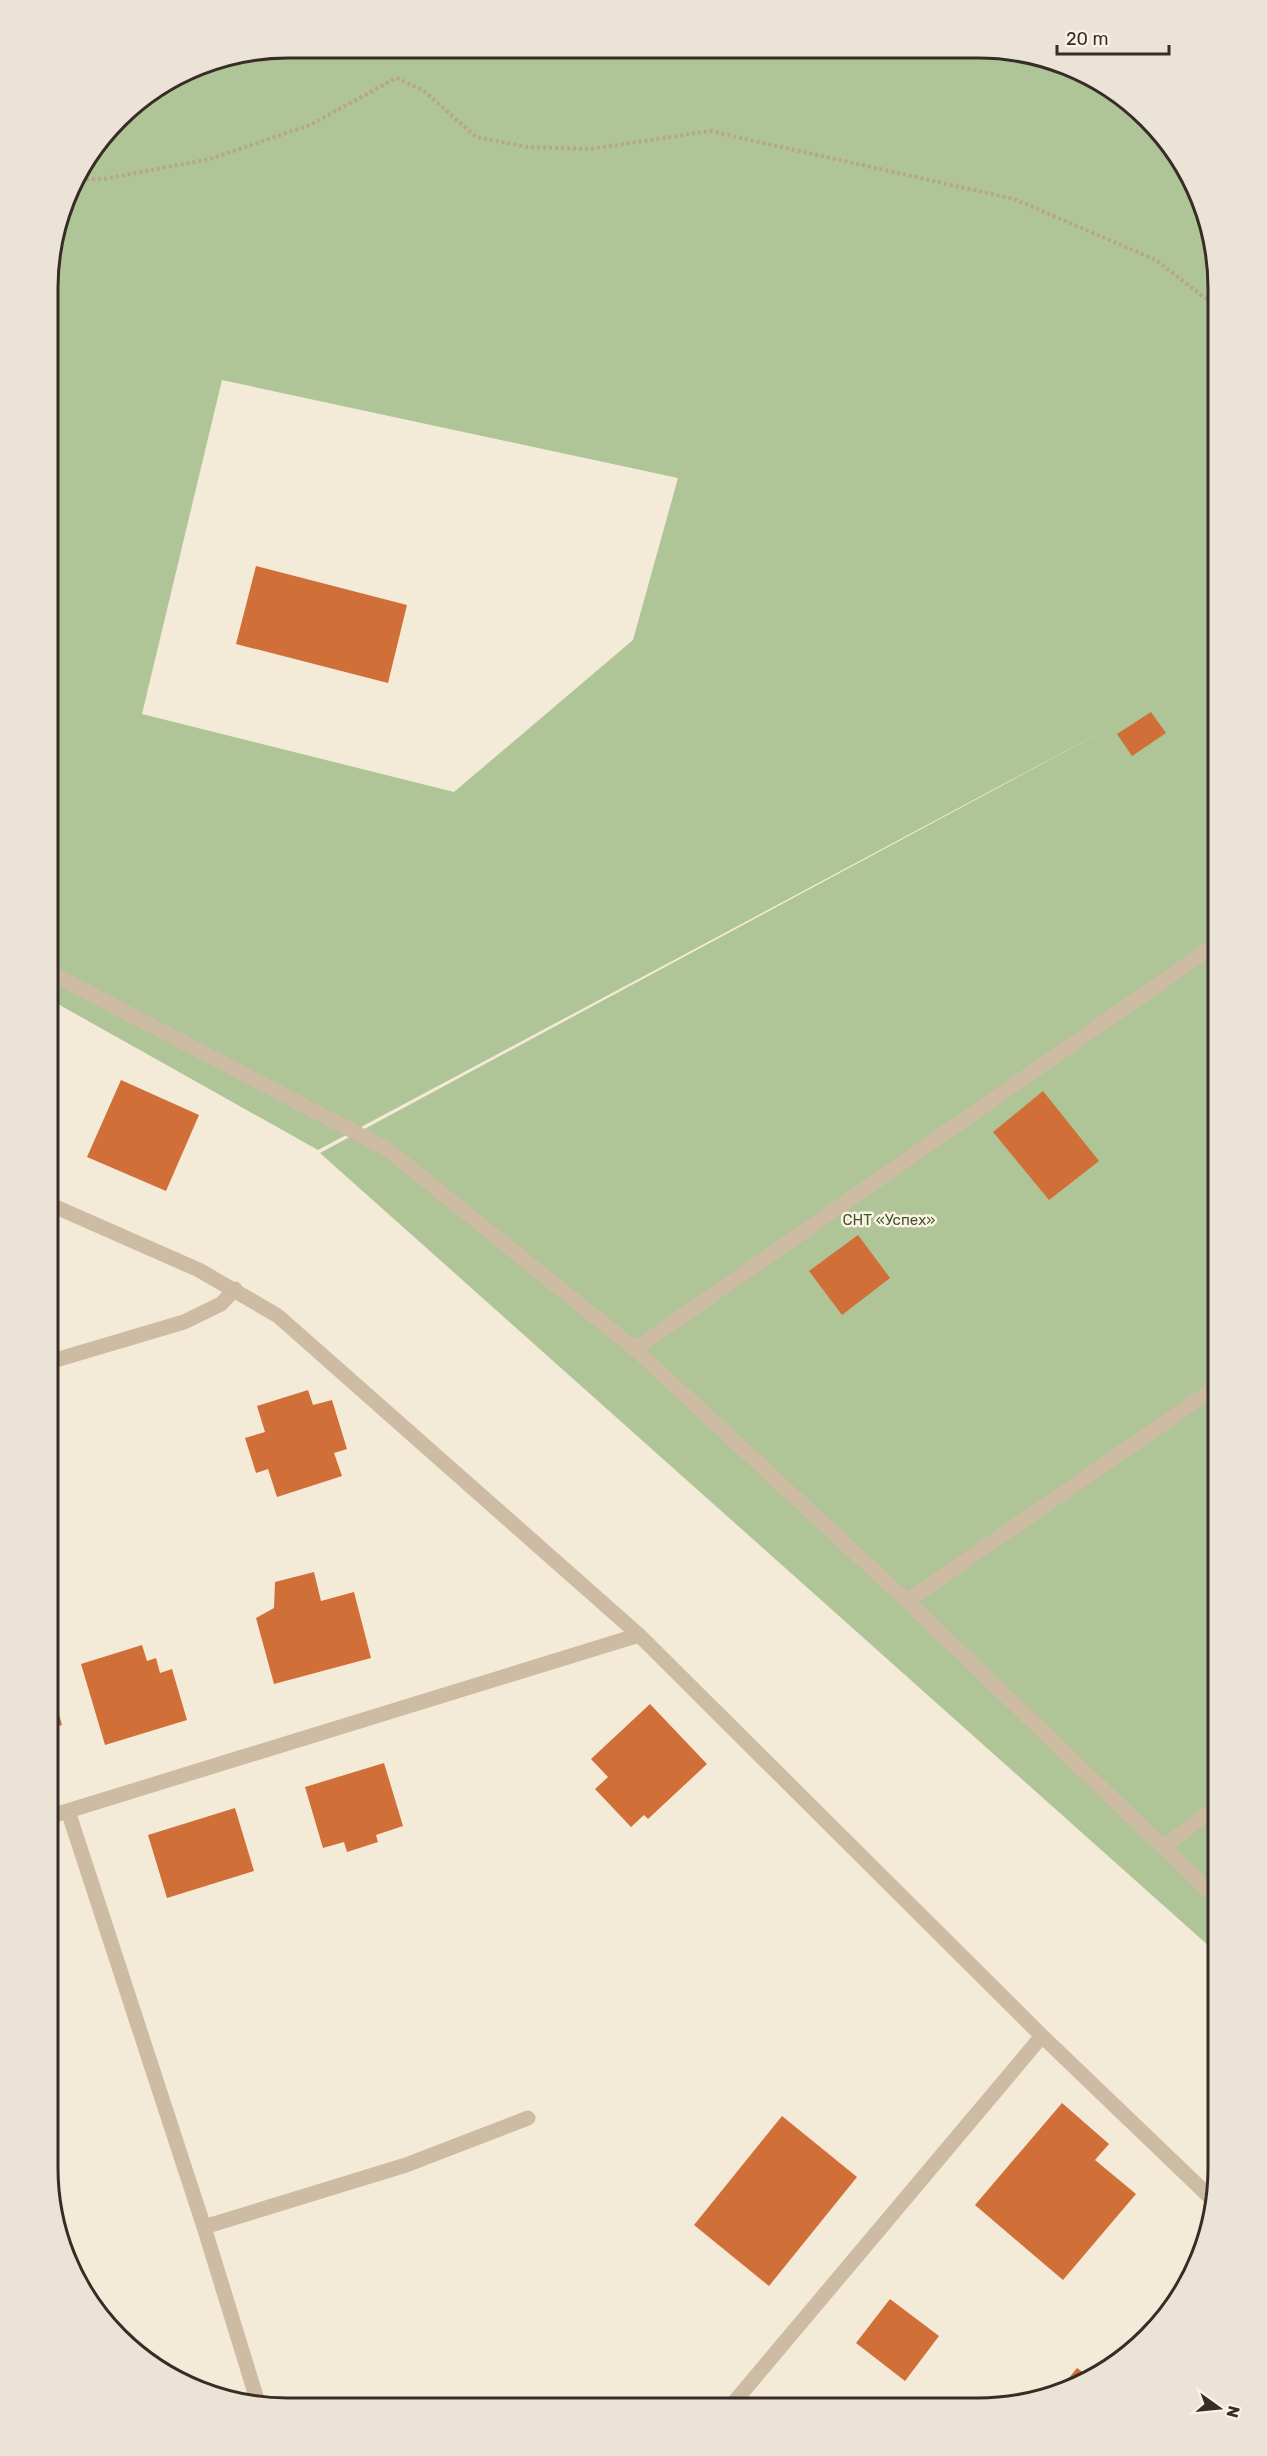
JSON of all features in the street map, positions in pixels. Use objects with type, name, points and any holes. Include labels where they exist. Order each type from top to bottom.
[{"type":"street","points":[[635,1349],[1208,950]]},
{"type":"street","points":[[58,977],[387,1149],[635,1349],[907,1601],[1208,1890]]},
{"type":"street","points":[[58,1208],[199,1270],[278,1316],[639,1635],[1042,2036],[1207,2195]]},
{"type":"street","points":[[58,1359],[184,1322],[222,1304],[235,1289]]},
{"type":"street","points":[[907,1601],[1208,1393]]},
{"type":"street","points":[[58,1814],[639,1635]]},
{"type":"street","points":[[68,1811],[204,2227],[256,2396]]},
{"type":"street","points":[[1163,1847],[1208,1813]]},
{"type":"street","points":[[738,2398],[1042,2036]]},
{"type":"street","points":[[204,2227],[406,2165],[528,2118]]},
{"type":"path","points":[[86,180],[104,179],[210,159],[310,124],[396,78],[423,90],[476,137],[527,147],[591,150],[710,131],[1014,199],[1156,260],[1208,300]]},
{"type":"green space","name":"СНТ «Успех»","points":[[288,58],[978,58],[1009,60],[1038,66],[1080,82],[1119,106],[1161,148],[1185,187],[1201,229],[1208,273],[1208,1945],[320,1153],[1131,716],[318,1150],[58,1004],[58,288],[60,258],[66,229],[82,187],[106,148],[148,106],[187,82],[229,66],[258,60]],"holes":[[[222,380],[678,478],[633,640],[454,792],[142,714]]]},
{"type":"building","points":[[256,566],[407,605],[388,683],[236,644]]},
{"type":"building","points":[[1151,712],[1166,733],[1132,756],[1117,734]]},
{"type":"building","points":[[121,1080],[199,1115],[166,1191],[87,1157]]},
{"type":"building","points":[[1043,1091],[1099,1161],[1049,1200],[993,1132]]},
{"type":"building","points":[[858,1235],[890,1278],[842,1315],[809,1271]]},
{"type":"building","points":[[308,1390],[313,1405],[332,1400],[347,1449],[334,1453],[342,1476],[277,1497],[268,1469],[256,1473],[245,1438],[265,1432],[257,1406]]},
{"type":"building","points":[[314,1572],[321,1601],[354,1592],[371,1658],[274,1684],[256,1618],[274,1608],[275,1582]]},
{"type":"building","points":[[142,1645],[147,1661],[156,1658],[160,1673],[172,1669],[187,1720],[105,1745],[81,1664]]},
{"type":"building","points":[[650,1704],[707,1764],[648,1819],[644,1815],[631,1827],[595,1789],[608,1777],[591,1759]]},
{"type":"building","points":[[58,1711],[62,1725],[58,1726]]},
{"type":"building","points":[[384,1763],[403,1826],[376,1835],[378,1842],[347,1852],[344,1842],[323,1848],[305,1787]]},
{"type":"building","points":[[235,1808],[254,1871],[167,1898],[148,1835]]},
{"type":"building","points":[[1062,2103],[1109,2144],[1095,2160],[1136,2194],[1063,2280],[975,2205]]},
{"type":"building","points":[[782,2116],[857,2177],[769,2286],[694,2225]]},
{"type":"building","points":[[890,2299],[939,2336],[905,2381],[856,2343]]},
{"type":"building","points":[[1077,2368],[1083,2372],[1080,2374],[1067,2380]]}]
